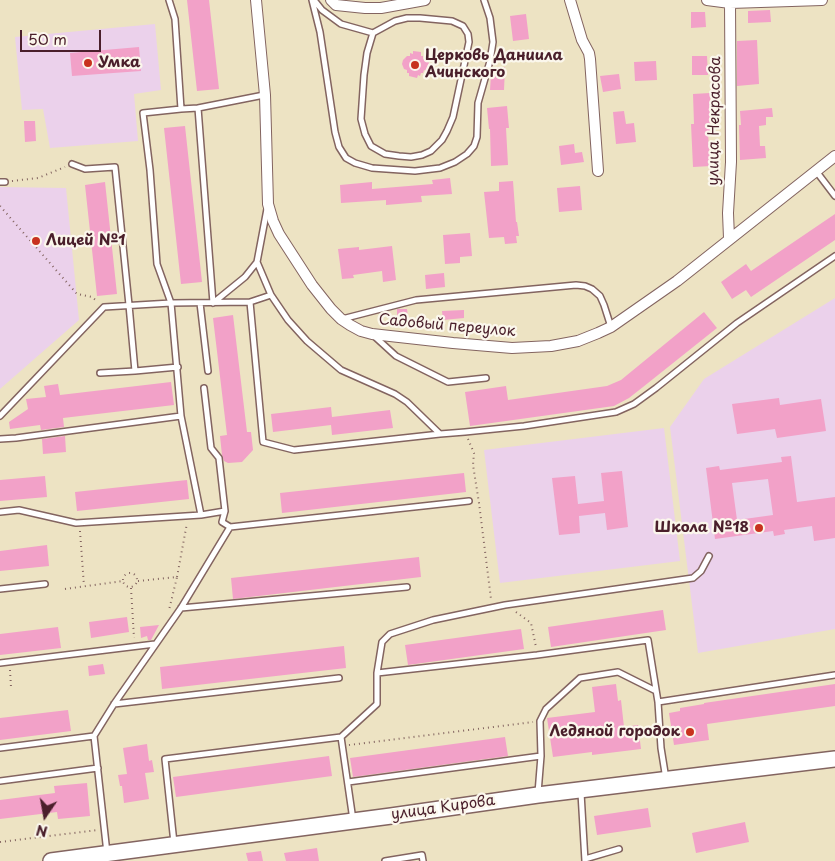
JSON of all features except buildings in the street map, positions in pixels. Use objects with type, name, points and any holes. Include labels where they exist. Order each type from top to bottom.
[{"type":"main road","name":"улица Кирова","points":[[51,861],[538,795],[835,759]]},
{"type":"street","name":"Садовый переулок","points":[[256,0],[265,95],[268,204],[273,222],[312,285],[331,309],[341,319],[361,331],[372,334],[512,348],[551,346],[578,341],[611,327],[677,281],[835,156]]},
{"type":"street","points":[[331,0],[336,5],[381,8],[425,0]]},
{"type":"street","points":[[570,0],[590,59],[598,171]]},
{"type":"street","points":[[707,0],[730,3],[822,0]]},
{"type":"street","name":"улица Некрасова","points":[[729,238],[728,213],[731,162],[730,3]]},
{"type":"lane","points":[[169,0],[175,19],[181,109]]},
{"type":"lane","points":[[313,0],[339,147],[346,158],[354,163],[372,168],[415,170],[440,168],[455,162],[467,154],[474,146],[477,137],[478,103],[490,61],[493,42],[490,18],[484,0]]},
{"type":"lane","points":[[313,0],[322,10],[341,24],[372,33],[396,21],[407,18],[452,21],[463,26],[468,34],[469,42],[453,117],[442,140],[422,155],[411,157],[385,154],[371,146],[364,134],[361,119],[364,75],[372,33]]},
{"type":"lane","points":[[201,515],[181,416],[171,303],[157,264],[150,170],[143,113],[198,108],[265,95]]},
{"type":"lane","points":[[198,108],[213,303]]},
{"type":"lane","points":[[72,164],[85,169],[115,167],[135,371]]},
{"type":"lane","points":[[816,171],[835,196]]},
{"type":"lane","points":[[213,303],[245,277],[257,262],[268,204]]},
{"type":"lane","points":[[250,302],[263,442],[294,450],[524,426],[616,412],[634,404],[737,323],[835,256]]},
{"type":"lane","points":[[257,262],[271,295],[288,320],[318,351],[341,370],[388,391],[407,402],[440,434]]},
{"type":"lane","points":[[341,319],[416,300],[576,285],[592,289],[600,296],[611,327]]},
{"type":"lane","points":[[0,416],[104,307],[171,303],[250,302],[271,295]]},
{"type":"lane","points":[[200,303],[208,371]]},
{"type":"lane","points":[[372,334],[396,356],[448,382],[486,378]]},
{"type":"lane","points":[[100,373],[178,367]]},
{"type":"lane","points":[[204,388],[211,448],[219,458],[225,511],[222,522],[230,527],[469,501]]},
{"type":"lane","points":[[0,439],[181,416]]},
{"type":"lane","points":[[0,512],[20,510],[79,523],[189,516],[225,511]]},
{"type":"lane","points":[[107,853],[94,736],[181,608],[230,527]]},
{"type":"lane","points":[[174,845],[165,759],[341,737],[377,704],[377,673],[382,642],[390,634],[433,620],[506,605],[693,578],[701,571],[709,556]]},
{"type":"lane","points":[[0,589],[45,584]]},
{"type":"lane","points":[[181,608],[407,587]]},
{"type":"lane","points":[[377,673],[648,640],[658,702],[661,748],[666,779]]},
{"type":"lane","points":[[0,663],[155,644]]},
{"type":"lane","points":[[538,795],[541,756],[540,721],[546,709],[580,678],[618,672],[656,691]]},
{"type":"lane","points":[[658,702],[835,675]]},
{"type":"lane","points":[[114,704],[339,678]]},
{"type":"lane","points":[[0,748],[94,736]]},
{"type":"lane","points":[[341,737],[353,820]]},
{"type":"lane","points":[[348,782],[541,756]]},
{"type":"lane","points":[[0,781],[98,768]]},
{"type":"lane","points":[[580,790],[585,860],[619,849]]},
{"type":"lane","points":[[385,861],[422,855],[423,861]]},
{"type":"path","points":[[2,182],[38,178],[72,164]]},
{"type":"path","points":[[0,206],[76,294],[92,297],[104,307]]},
{"type":"path","points":[[465,432],[474,453],[473,465],[492,608]]},
{"type":"path","points":[[171,622],[168,617],[189,516]]},
{"type":"path","points":[[79,523],[84,586]]},
{"type":"path","points":[[123,581],[124,577],[129,573],[135,575],[138,581]]},
{"type":"path","points":[[138,581],[177,577]]},
{"type":"path","points":[[65,589],[123,581]]},
{"type":"path","points":[[123,581],[125,586],[132,588]]},
{"type":"path","points":[[134,647],[132,588],[138,581]]},
{"type":"path","points":[[506,605],[531,623],[537,655]]},
{"type":"path","points":[[10,670],[12,687]]},
{"type":"path","points":[[343,746],[540,721]]},
{"type":"path","points":[[0,842],[105,830]]},
{"type":"shaded area","name":"Умка","points":[[155,24],[161,90],[134,94],[138,141],[50,148],[43,109],[22,110],[15,37]]},
{"type":"shaded area","name":"Лицей №1","points":[[0,187],[66,188],[79,320],[0,389]]},
{"type":"shaded area","name":"Школа №18","points":[[835,298],[835,629],[698,653],[670,427],[704,379]]},
{"type":"shaded area","points":[[664,428],[680,561],[500,583],[484,450]]},
{"type":"place","name":"Умка","points":[[88,63]]},
{"type":"place","name":"Церковь Даниила Ачинского","points":[[415,65]]},
{"type":"place","name":"Лицей №1","points":[[36,241]]},
{"type":"place","name":"Школа №18","points":[[759,528]]},
{"type":"place","name":"Ледяной городок","points":[[690,732]]}]
